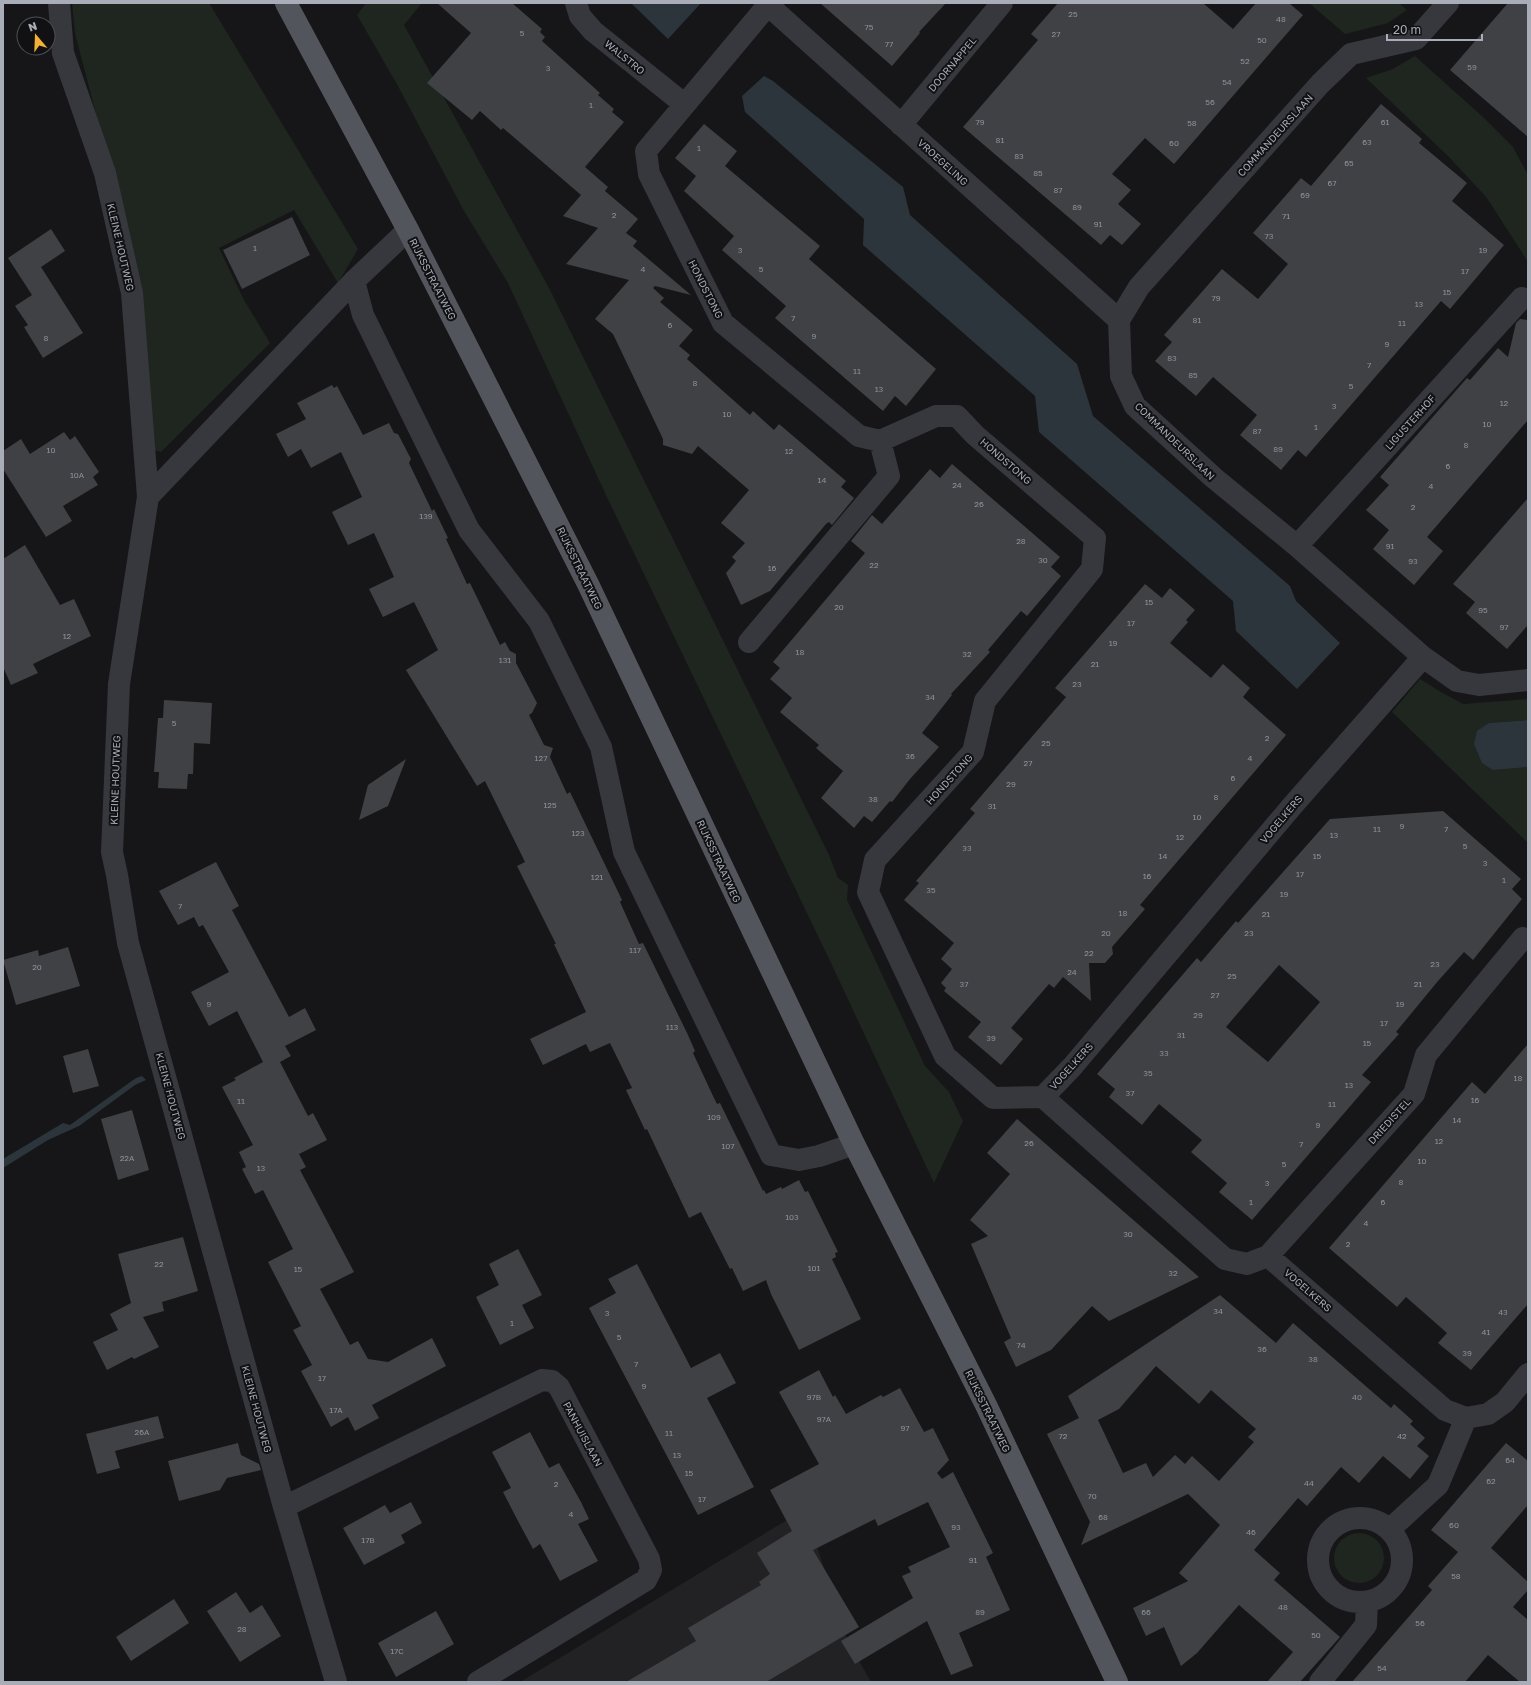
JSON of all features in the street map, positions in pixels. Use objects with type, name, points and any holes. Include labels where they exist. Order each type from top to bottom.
[{"type":"main road","name":"RIJKSSTRAATWEG","points":[[286,3],[408,230],[588,584],[854,1144],[986,1405],[1117,1682]]},
{"type":"street","name":"KLEINE HOUTWEG","points":[[59,3],[63,53],[105,173],[132,293],[148,497],[119,684],[112,852],[128,943],[284,1507],[336,1682]]},
{"type":"street","name":"WALSTRO","points":[[576,3],[580,16],[593,31],[684,104]]},
{"type":"street","name":"DOORNAPPEL","points":[[901,124],[1002,3]]},
{"type":"street","name":"COMMANDEURSLAAN","points":[[1448,3],[1416,39],[1351,54],[1320,84],[1139,287],[1118,320],[1121,376],[1135,406],[1214,478],[1298,546],[1423,656],[1457,681],[1479,685],[1528,680]]},
{"type":"street","name":"VROEGELING","points":[[684,104],[768,4],[1118,320]]},
{"type":"street","name":"HONDSTONG","points":[[684,104],[646,151],[649,174],[723,323],[859,436],[880,441],[936,416],[957,416],[975,435],[1095,538],[1092,568],[985,701],[974,752],[875,860],[868,892],[945,1056],[993,1098],[1042,1097]]},
{"type":"street","points":[[148,497],[354,281],[408,230]]},
{"type":"street","points":[[354,281],[363,315],[468,530],[539,621],[601,747],[624,852],[771,1155],[800,1160],[820,1156],[854,1144]]},
{"type":"street","name":"LIGUSTERHOF","points":[[1298,546],[1522,298]]},
{"type":"street","points":[[749,642],[889,476],[880,441]]},
{"type":"street","name":"VOGELKERS","points":[[1423,656],[1293,805],[1072,1067],[1042,1097],[1225,1259],[1247,1264],[1268,1256],[1445,1410],[1466,1418]]},
{"type":"street","name":"DRIEDISTEL","points":[[1268,1256],[1414,1094],[1426,1056],[1523,938]]},
{"type":"street","points":[[1390,1529],[1438,1485],[1466,1418],[1488,1414],[1505,1402],[1528,1374]]},
{"type":"street","name":"PANHUISLAAN","points":[[284,1507],[542,1380],[552,1381],[559,1387],[649,1559],[651,1570],[646,1580],[478,1682]]},
{"type":"street","points":[[1350,1519],[1371,1519],[1378,1521],[1390,1529],[1398,1540],[1402,1553],[1402,1566],[1398,1579],[1391,1589],[1380,1597],[1368,1602],[1353,1602],[1340,1597],[1328,1588],[1321,1576],[1318,1561],[1320,1547],[1326,1534],[1337,1525],[1350,1519]]},
{"type":"street","points":[[1320,1682],[1366,1624],[1368,1602]]},
{"type":"shaded area","points":[[72,3],[209,3],[358,249],[338,283],[294,210],[219,248],[244,300],[270,343],[161,452],[148,448],[133,257],[75,33]]},
{"type":"shaded area","points":[[366,3],[422,3],[404,25],[549,288],[829,855],[838,878],[848,885],[847,900],[925,1066],[949,1092],[963,1121],[934,1183],[831,963],[605,493],[508,283],[464,211],[398,86],[357,15]]},
{"type":"shaded area","points":[[631,3],[701,3],[668,39]]},
{"type":"shaded area","points":[[1309,3],[1399,3],[1407,10],[1388,23],[1345,34]]},
{"type":"shaded area","points":[[1415,56],[1483,117],[1513,147],[1528,175],[1528,262],[1487,198],[1448,156],[1366,78],[1393,69]]},
{"type":"shaded area","points":[[764,76],[773,81],[903,187],[910,215],[1077,364],[1093,416],[1290,586],[1296,601],[1340,643],[1297,689],[1236,631],[1233,601],[1039,432],[1035,396],[863,245],[864,219],[745,112],[742,96]]},
{"type":"shaded area","points":[[1420,679],[1463,704],[1528,699],[1528,720],[1489,723],[1493,770],[1528,767],[1528,843],[1392,712]]},
{"type":"shaded area","points":[[1528,720],[1528,767],[1493,770],[1482,763],[1474,744],[1477,731],[1489,723]]},
{"type":"shaded area","points":[[142,1076],[146,1080],[135,1085],[79,1126],[48,1140],[3,1168],[3,1159],[63,1123],[70,1125],[136,1078]]},
{"type":"shaded area","points":[[805,1509],[847,1639],[871,1682],[520,1682]]},
{"type":"shaded area","points":[[1359,1533],[1368,1535],[1377,1540],[1382,1549],[1384,1558],[1382,1567],[1377,1576],[1368,1581],[1359,1583],[1350,1581],[1341,1576],[1336,1567],[1334,1558],[1336,1549],[1341,1540],[1350,1535]]},
{"type":"building","points":[[437,3],[512,3],[542,29],[540,32],[545,37],[542,41],[600,93],[598,95],[614,109],[612,112],[624,122],[585,167],[608,187],[605,191],[638,219],[626,233],[637,241],[633,246],[691,295],[655,286],[653,288],[664,298],[660,302],[693,330],[679,346],[690,355],[687,359],[750,415],[753,411],[774,430],[779,424],[846,481],[841,487],[854,498],[832,525],[829,522],[826,524],[770,591],[741,605],[726,573],[736,561],[732,557],[745,543],[721,523],[749,490],[698,446],[692,454],[663,445],[663,439],[613,334],[595,319],[629,280],[566,264],[598,228],[563,216],[581,195],[503,128],[501,130],[480,111],[472,120],[427,83],[471,33]]},
{"type":"building","points":[[820,3],[946,3],[919,32],[920,33],[892,66]]},
{"type":"building","points":[[1058,3],[1203,3],[1233,29],[1256,3],[1289,3],[1303,15],[1174,164],[1145,138],[1112,174],[1131,190],[1118,204],[1141,224],[1122,245],[1110,235],[1101,245],[963,127],[1038,40],[1031,34]]},
{"type":"building","points":[[1508,3],[1528,3],[1528,137],[1450,70]]},
{"type":"building","points":[[1381,104],[1422,139],[1419,143],[1467,183],[1452,201],[1504,245],[1450,309],[1441,301],[1306,457],[1298,450],[1281,470],[1240,435],[1257,415],[1213,377],[1196,396],[1155,361],[1172,342],[1164,335],[1222,269],[1258,299],[1288,264],[1253,233],[1301,178],[1311,186]]},
{"type":"building","points":[[704,124],[737,151],[725,166],[820,246],[809,259],[936,369],[906,406],[895,396],[883,411],[775,318],[786,306],[722,250],[734,236],[684,191],[696,176],[675,158]]},
{"type":"building","points":[[292,217],[310,255],[242,289],[223,250]]},
{"type":"building","points":[[51,229],[65,251],[41,267],[83,333],[43,358],[24,327],[28,325],[15,306],[32,295],[8,258]]},
{"type":"building","points":[[1520,319],[1528,320],[1528,420],[1427,537],[1443,551],[1414,585],[1373,549],[1389,530],[1366,510],[1389,485],[1380,477],[1467,378],[1470,380],[1498,348],[1508,357],[1516,323]]},
{"type":"building","points":[[332,385],[334,388],[337,386],[363,435],[389,423],[394,433],[398,434],[411,459],[409,463],[432,511],[434,509],[448,538],[446,539],[467,584],[470,583],[500,645],[505,642],[510,651],[516,654],[516,663],[537,703],[532,713],[529,715],[544,745],[553,748],[550,757],[567,794],[570,792],[622,900],[620,902],[639,944],[643,943],[688,1035],[695,1051],[693,1053],[717,1104],[720,1103],[763,1191],[764,1190],[766,1194],[781,1187],[782,1189],[799,1180],[805,1192],[808,1191],[838,1252],[835,1253],[836,1257],[832,1259],[861,1319],[799,1350],[771,1294],[766,1280],[743,1291],[701,1212],[689,1218],[647,1129],[645,1130],[626,1090],[632,1088],[610,1043],[590,1052],[586,1044],[543,1065],[530,1039],[586,1012],[554,944],[556,944],[517,866],[525,862],[485,781],[477,786],[406,670],[438,650],[414,602],[383,617],[369,589],[394,577],[374,533],[348,545],[332,512],[362,497],[341,452],[311,468],[301,449],[288,457],[276,434],[306,419],[297,403]]},
{"type":"building","points":[[64,432],[70,440],[75,436],[99,472],[93,477],[98,485],[63,506],[72,521],[46,537],[3,469],[3,451],[21,439],[30,454]]},
{"type":"building","points":[[952,464],[1060,557],[1051,567],[1061,576],[1027,616],[1021,611],[988,650],[990,652],[951,694],[952,695],[922,733],[939,747],[910,779],[892,802],[890,801],[872,822],[864,816],[854,828],[821,798],[843,771],[816,748],[819,745],[780,712],[792,698],[770,679],[780,668],[773,662],[865,553],[851,541],[872,515],[882,524],[930,469],[940,478]]},
{"type":"building","points":[[1528,498],[1528,625],[1507,649],[1466,613],[1475,602],[1453,584]]},
{"type":"building","points":[[25,545],[60,605],[74,599],[91,636],[33,664],[38,673],[11,685],[3,667],[3,559]]},
{"type":"building","points":[[1145,584],[1162,598],[1170,588],[1195,610],[1186,620],[1188,622],[1170,643],[1211,678],[1223,664],[1250,688],[1243,697],[1286,735],[1140,905],[1145,909],[1112,947],[1113,954],[1105,963],[1089,963],[1091,1001],[1063,977],[1054,988],[1049,984],[1011,1028],[1023,1039],[1001,1065],[968,1037],[981,1022],[944,991],[946,988],[941,983],[952,969],[941,959],[954,943],[904,900],[919,883],[916,881],[975,813],[970,809],[1066,697],[1055,688]]},
{"type":"building","points":[[164,700],[212,703],[210,744],[194,743],[193,774],[188,774],[187,789],[158,788],[159,772],[154,772],[158,718],[163,718]]},
{"type":"building","points":[[406,759],[388,806],[359,820],[368,785]]},
{"type":"building","points":[[1443,811],[1521,879],[1512,889],[1522,899],[1473,960],[1464,952],[1438,981],[1396,1032],[1399,1034],[1362,1075],[1371,1082],[1252,1220],[1219,1192],[1227,1183],[1191,1152],[1202,1140],[1159,1104],[1142,1125],[1109,1097],[1115,1089],[1097,1074],[1197,958],[1201,962],[1236,921],[1238,923],[1330,819]],"holes":[[[1279,965],[1320,1002],[1268,1062],[1226,1027]]]},
{"type":"building","points":[[216,862],[239,906],[232,910],[289,1017],[305,1008],[316,1030],[285,1046],[291,1056],[280,1062],[308,1116],[313,1113],[327,1140],[299,1154],[306,1167],[300,1170],[354,1272],[320,1289],[350,1345],[358,1341],[368,1359],[388,1362],[432,1338],[446,1366],[372,1405],[379,1418],[355,1431],[348,1417],[331,1427],[301,1371],[312,1365],[293,1330],[301,1326],[268,1262],[293,1249],[263,1190],[255,1194],[242,1169],[246,1167],[239,1152],[253,1145],[222,1087],[236,1080],[234,1078],[263,1062],[237,1011],[209,1026],[191,992],[229,972],[203,925],[199,927],[194,917],[178,925],[159,891]]},
{"type":"building","points":[[68,947],[80,986],[16,1005],[3,960],[38,950],[39,956]]},
{"type":"building","points":[[1528,1044],[1528,1304],[1471,1370],[1438,1343],[1447,1333],[1406,1297],[1397,1307],[1329,1248],[1472,1082],[1485,1094]]},
{"type":"building","points":[[88,1049],[99,1086],[73,1093],[63,1056]]},
{"type":"building","points":[[132,1110],[149,1170],[118,1180],[101,1119]]},
{"type":"building","points":[[1017,1119],[1199,1277],[1109,1321],[1092,1306],[1051,1350],[1016,1367],[1004,1342],[1011,1338],[971,1244],[988,1236],[970,1220],[1010,1174],[987,1153]]},
{"type":"building","points":[[183,1237],[198,1291],[162,1302],[164,1311],[143,1317],[159,1347],[134,1359],[132,1357],[107,1370],[93,1342],[118,1330],[110,1314],[131,1303],[118,1254]]},
{"type":"building","points":[[518,1249],[542,1295],[522,1305],[534,1328],[500,1345],[476,1297],[499,1285],[489,1264]]},
{"type":"building","points":[[637,1264],[691,1368],[720,1353],[736,1383],[707,1398],[754,1487],[698,1515],[589,1308],[616,1293],[608,1279]]},
{"type":"building","points":[[1220,1295],[1276,1343],[1293,1323],[1391,1408],[1394,1404],[1413,1421],[1410,1424],[1425,1438],[1417,1446],[1429,1456],[1410,1479],[1383,1456],[1359,1483],[1341,1467],[1307,1506],[1298,1498],[1254,1550],[1280,1573],[1274,1580],[1340,1637],[1300,1682],[1267,1682],[1293,1652],[1239,1605],[1197,1653],[1181,1666],[1164,1627],[1146,1636],[1133,1608],[1188,1581],[1179,1573],[1220,1525],[1188,1494],[1081,1545],[1090,1522],[1047,1434],[1079,1418],[1068,1396]],"holes":[[[1156,1366],[1199,1404],[1211,1390],[1256,1429],[1248,1437],[1254,1442],[1219,1481],[1192,1456],[1185,1464],[1175,1455],[1153,1477],[1146,1463],[1123,1473],[1098,1420],[1119,1409]]]},
{"type":"building","points":[[819,1370],[833,1397],[835,1395],[846,1414],[881,1395],[883,1397],[900,1388],[924,1432],[933,1428],[949,1460],[937,1473],[942,1479],[953,1472],[993,1553],[986,1557],[1010,1610],[959,1633],[973,1666],[951,1675],[927,1621],[855,1664],[841,1641],[913,1598],[902,1576],[911,1572],[908,1567],[950,1547],[928,1502],[878,1526],[875,1519],[813,1550],[859,1627],[766,1682],[626,1682],[696,1641],[688,1628],[761,1585],[759,1582],[770,1574],[757,1553],[792,1531],[770,1490],[819,1464],[779,1392]]},
{"type":"building","points":[[158,1416],[164,1438],[115,1451],[120,1468],[97,1474],[86,1434]]},
{"type":"building","points":[[530,1432],[549,1468],[559,1463],[581,1502],[589,1519],[578,1524],[598,1561],[560,1581],[540,1544],[533,1549],[518,1521],[503,1492],[511,1488],[492,1452]]},
{"type":"building","points":[[238,1443],[241,1455],[259,1464],[261,1470],[227,1478],[220,1490],[179,1501],[168,1461]]},
{"type":"building","points":[[1506,1443],[1528,1461],[1528,1505],[1491,1548],[1528,1582],[1528,1590],[1513,1607],[1528,1620],[1528,1682],[1520,1682],[1488,1655],[1465,1682],[1352,1682],[1432,1590],[1428,1586],[1458,1552],[1431,1530]]},
{"type":"building","points":[[411,1502],[422,1523],[401,1535],[405,1543],[364,1565],[343,1528],[385,1505],[390,1513]]},
{"type":"building","points":[[236,1592],[250,1613],[262,1605],[281,1636],[240,1662],[207,1611]]},
{"type":"building","points":[[174,1599],[189,1623],[131,1661],[116,1637]]},
{"type":"building","points":[[436,1611],[454,1644],[396,1677],[378,1643]]}]
